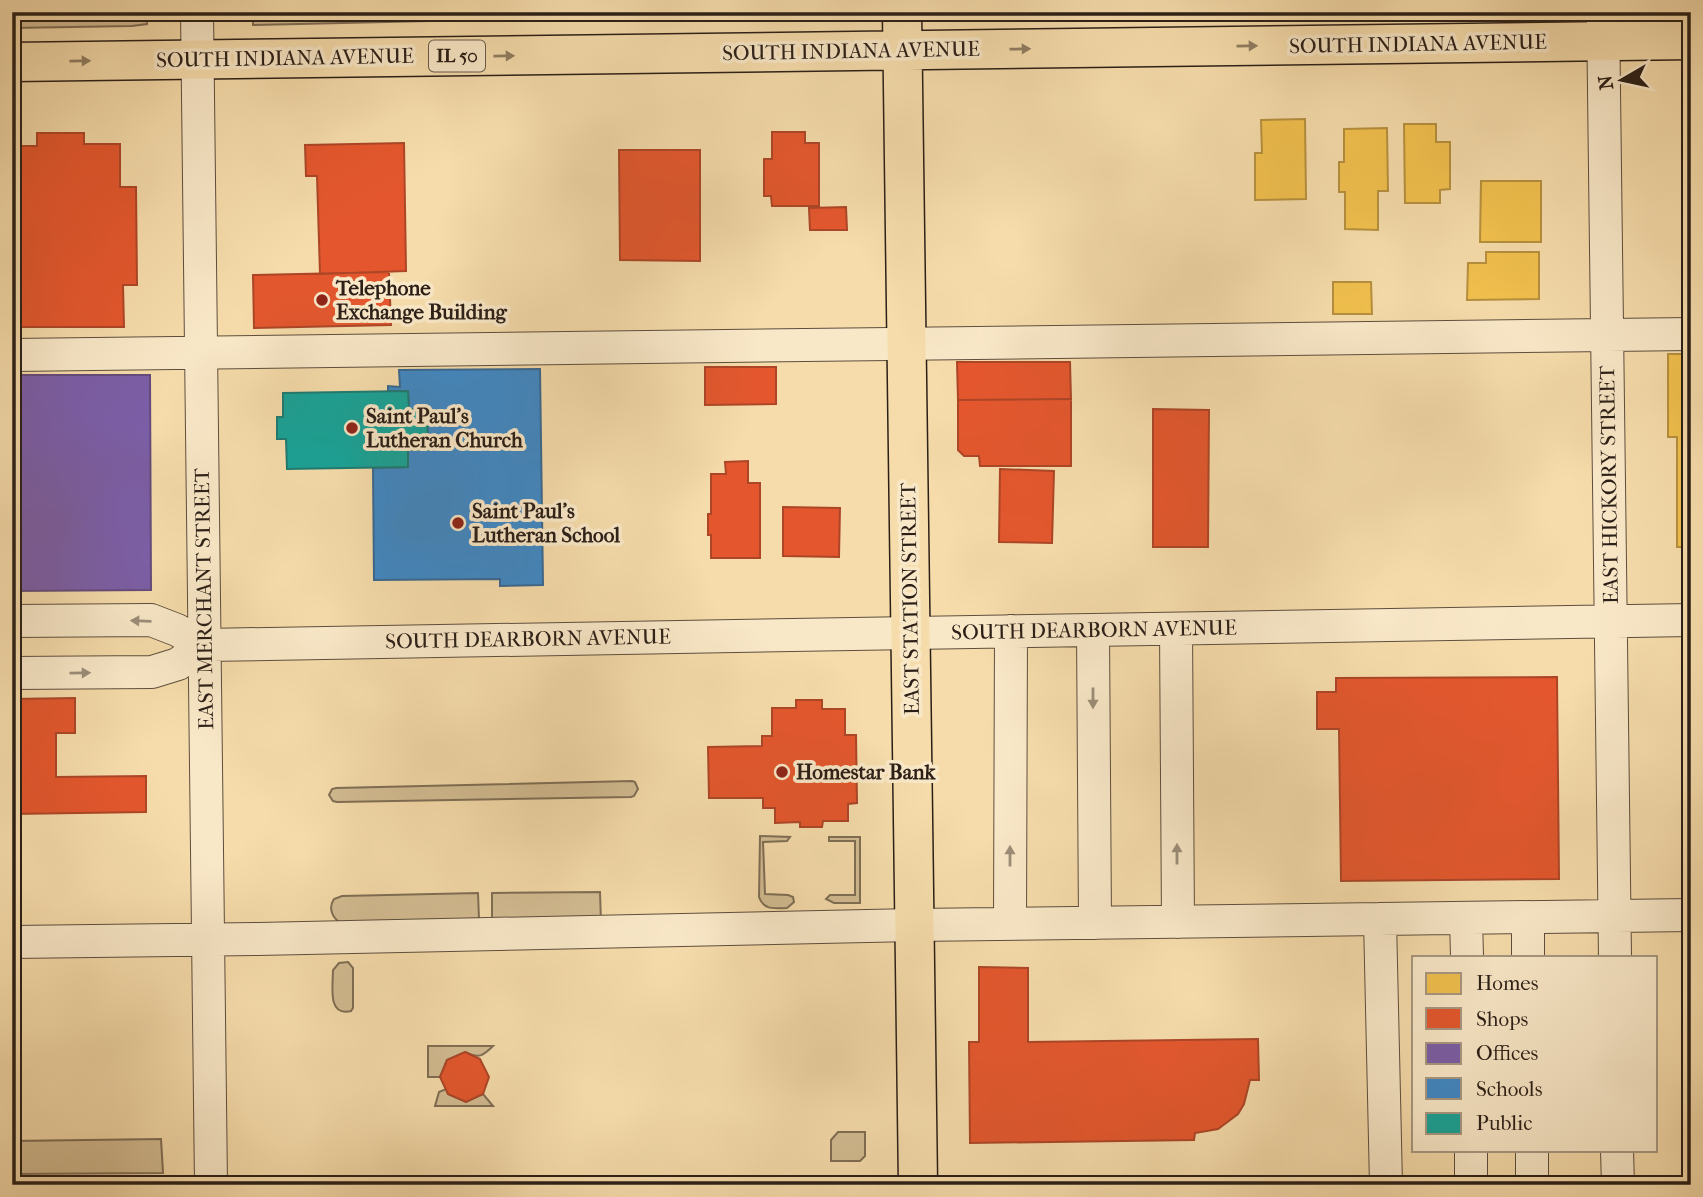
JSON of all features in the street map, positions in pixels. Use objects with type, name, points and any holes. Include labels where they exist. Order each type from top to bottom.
[{"type":"main road","name":"EAST STATION STREET","points":[[902,12],[918,1185]]},
{"type":"main road","name":"SOUTH INDIANA AVENUE","points":[[12,62],[903,51],[1603,27],[1691,40]]},
{"type":"street","name":"EAST MERCHANT STREET","points":[[197,12],[211,1185]]},
{"type":"street","name":"EAST HICKORY STREET","points":[[1603,27],[1615,956]]},
{"type":"street","points":[[12,355],[1691,334]]},
{"type":"street","points":[[12,621],[151,620],[204,645],[178,664],[152,672],[12,673]]},
{"type":"street","name":"SOUTH DEARBORN AVENUE","points":[[204,645],[1691,620]]},
{"type":"street","points":[[1176,629],[1178,922]]},
{"type":"street","points":[[1093,630],[1095,923]]},
{"type":"street","points":[[1010,924],[1011,631]]},
{"type":"street","points":[[12,942],[915,925],[1691,915]]},
{"type":"street","points":[[1528,917],[1528,956]]},
{"type":"street","points":[[1466,918],[1467,956]]},
{"type":"street","points":[[1380,919],[1387,1185]]},
{"type":"street","points":[[1471,1152],[1471,1185]]},
{"type":"street","points":[[1532,1152],[1532,1185]]},
{"type":"street","points":[[1618,1152],[1618,1185]]},
{"type":"shaded area","points":[[439,14],[431,21],[253,25],[253,17]]},
{"type":"shaded area","points":[[147,18],[147,24],[132,26],[12,28],[12,20]]},
{"type":"shaded area","points":[[632,781],[638,789],[631,797],[337,802],[329,795],[332,789],[336,788]]},
{"type":"shaded area","points":[[760,836],[790,837],[787,841],[763,842],[765,894],[793,897],[794,902],[787,908],[767,907],[759,897]]},
{"type":"shaded area","points":[[829,837],[860,837],[860,903],[834,903],[826,899],[830,895],[855,895],[855,841],[829,841]]},
{"type":"shaded area","points":[[600,892],[601,922],[492,919],[492,893]]},
{"type":"shaded area","points":[[478,893],[479,919],[341,923],[333,916],[331,909],[334,899],[342,896]]},
{"type":"shaded area","points":[[348,962],[353,968],[353,1008],[343,1012],[338,1009],[333,999],[333,970],[339,963]]},
{"type":"shaded area","points":[[428,1046],[493,1046],[480,1055],[465,1052],[447,1060],[440,1077],[428,1077]]},
{"type":"shaded area","points":[[446,1089],[448,1094],[466,1102],[483,1094],[493,1106],[435,1106],[439,1092]]},
{"type":"shaded area","points":[[838,1132],[865,1132],[865,1156],[860,1161],[831,1161],[831,1140]]},
{"type":"shaded area","points":[[161,1139],[163,1173],[12,1174],[12,1141]]},
{"type":"building: Homes","points":[[1305,119],[1306,199],[1255,200],[1255,153],[1262,153],[1261,120]]},
{"type":"building: Homes","points":[[1404,124],[1436,124],[1436,142],[1450,142],[1450,189],[1440,190],[1440,203],[1405,203]]},
{"type":"building: Homes","points":[[1387,128],[1388,191],[1378,191],[1378,230],[1345,229],[1345,192],[1339,192],[1339,162],[1344,162],[1344,129]]},
{"type":"building: Homes","points":[[1481,181],[1541,181],[1541,242],[1480,242]]},
{"type":"building: Homes","points":[[1486,252],[1539,252],[1539,299],[1467,300],[1468,263],[1486,263]]},
{"type":"building: Homes","points":[[1333,282],[1371,282],[1372,314],[1333,314]]},
{"type":"building: Homes","points":[[1668,354],[1691,354],[1691,547],[1677,547],[1677,437],[1668,437]]},
{"type":"building: Shops","points":[[772,132],[805,132],[805,143],[819,143],[819,206],[772,206],[771,196],[764,196],[764,159],[772,159]]},
{"type":"building: Shops","points":[[37,133],[84,133],[84,144],[120,144],[120,187],[136,187],[137,285],[123,285],[124,327],[15,327],[13,146],[37,146]]},
{"type":"building: Shops","points":[[404,143],[406,271],[320,274],[317,176],[306,176],[305,145]]},
{"type":"building: Shops","points":[[619,150],[700,150],[700,261],[620,260]]},
{"type":"building: Shops","points":[[846,207],[847,230],[810,230],[809,208]]},
{"type":"building: Shops","name":"Telephone Exchange Building","points":[[389,272],[391,325],[254,328],[253,275]]},
{"type":"building: Shops","points":[[957,362],[1070,362],[1071,399],[958,400]]},
{"type":"building: Shops","points":[[705,367],[776,367],[776,404],[705,405]]},
{"type":"building: Shops","points":[[1071,399],[1071,466],[980,466],[979,456],[964,456],[958,450],[958,400]]},
{"type":"building: Shops","points":[[1153,409],[1209,410],[1208,547],[1153,547]]},
{"type":"building: Shops","points":[[748,461],[748,483],[760,483],[760,558],[711,558],[708,514],[711,514],[711,474],[726,474],[725,462]]},
{"type":"building: Shops","points":[[1000,469],[1054,471],[1052,543],[999,542]]},
{"type":"building: Shops","points":[[783,507],[840,508],[839,557],[783,556]]},
{"type":"building: Shops","points":[[1557,677],[1559,879],[1341,881],[1339,729],[1317,729],[1317,692],[1336,692],[1336,678]]},
{"type":"building: Shops","points":[[75,698],[75,733],[56,733],[56,777],[146,776],[146,812],[12,814],[12,699]]},
{"type":"building: Shops","name":"Homestar Bank","points":[[796,700],[822,700],[822,709],[845,709],[845,735],[856,735],[857,803],[848,804],[848,821],[823,821],[822,827],[800,827],[800,822],[775,823],[775,808],[763,808],[763,798],[709,798],[708,747],[762,746],[762,736],[772,736],[772,708],[796,708]]},
{"type":"building: Shops","points":[[979,967],[1028,968],[1028,1042],[1258,1039],[1259,1080],[1250,1080],[1244,1104],[1238,1114],[1218,1129],[1195,1133],[1194,1140],[970,1143],[969,1042],[979,1042]]},
{"type":"building: Shops","points":[[465,1052],[480,1059],[489,1077],[483,1094],[466,1102],[448,1094],[440,1077],[447,1060]]},
{"type":"building: Offices","points":[[12,375],[150,375],[151,590],[12,591]]},
{"type":"building: Schools","name":"Saint Paul's Lutheran School","points":[[540,369],[543,585],[500,586],[500,579],[374,580],[373,468],[408,467],[408,450],[428,450],[427,409],[409,409],[408,391],[388,391],[388,386],[400,387],[399,370]]},
{"type":"building: Public","name":"Saint Paul's Lutheran Church","points":[[408,391],[409,409],[427,409],[428,450],[408,450],[408,467],[287,469],[286,439],[277,439],[277,417],[283,417],[283,393]]},
{"type":"place","name":"Telephone Exchange Building","points":[[322,300]]},
{"type":"place","name":"Saint Paul's Lutheran Church","points":[[352,428]]},
{"type":"place","name":"Saint Paul's Lutheran School","points":[[458,523]]},
{"type":"place","name":"Homestar Bank","points":[[782,772]]}]
